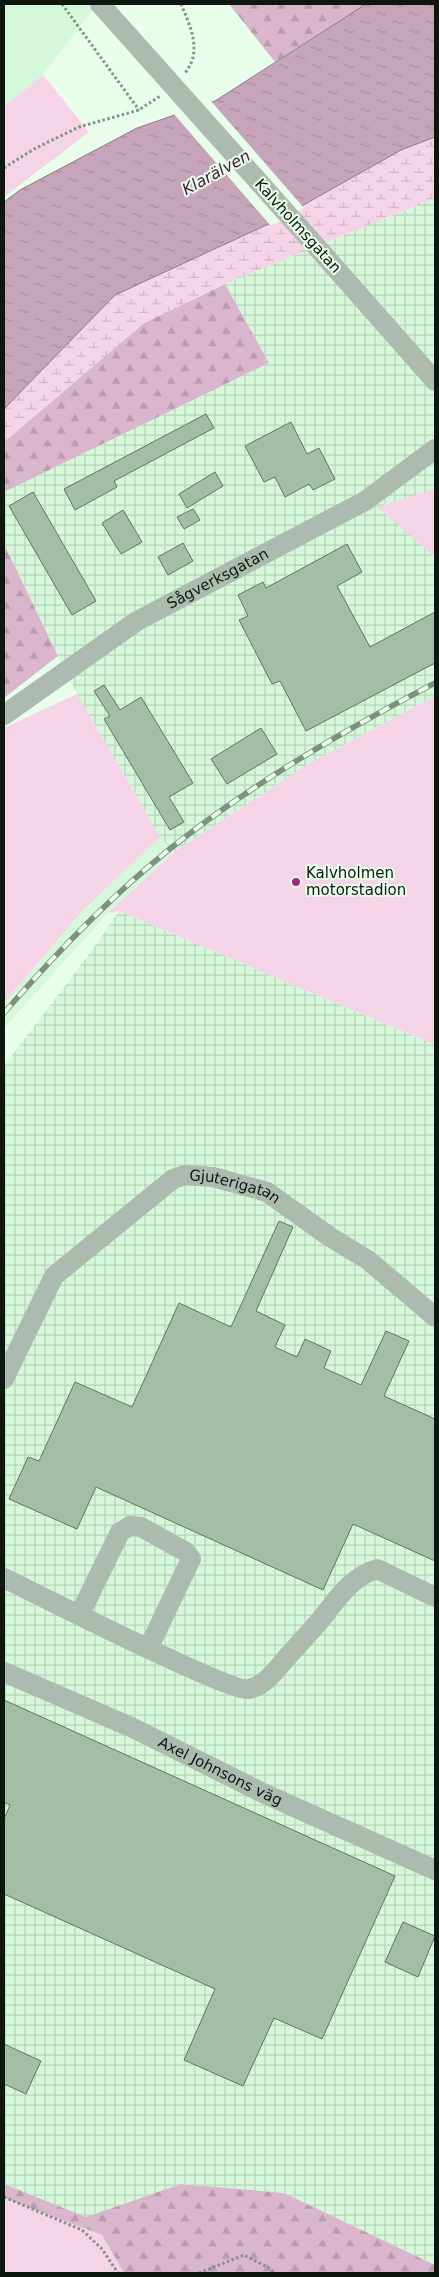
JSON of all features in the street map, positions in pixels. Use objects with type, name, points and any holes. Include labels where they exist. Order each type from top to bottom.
[{"type":"street","name":"Kalvholmsgatan","points":[[100,4],[435,381]]},
{"type":"street","name":"Sågverksgatan","points":[[4,715],[137,621],[365,500],[435,449]]},
{"type":"street","name":"Gjuterigatan","points":[[4,1379],[54,1276],[173,1179],[185,1174],[213,1177],[267,1192],[330,1237],[368,1260],[435,1317]]},
{"type":"street","points":[[80,1614],[120,1532],[130,1526],[142,1527],[186,1552],[191,1559],[149,1647]]},
{"type":"street","points":[[4,1578],[239,1689],[248,1690],[258,1686],[268,1677],[321,1619],[339,1594],[368,1572],[377,1568],[435,1597]]},
{"type":"street","name":"Axel Johnsons väg","points":[[4,1672],[133,1728],[263,1793],[435,1870]]},
{"type":"path","points":[[62,4],[139,110]]},
{"type":"path","points":[[4,168],[34,149],[79,127]]},
{"type":"path","points":[[4,2197],[82,2230],[102,2249],[118,2273]]},
{"type":"path","points":[[199,2273],[244,2256],[269,2268],[274,2273]]},
{"type":"shaded area","points":[[4,4],[97,4],[43,75],[4,107]]},
{"type":"shaded area","points":[[435,198],[435,696],[308,764],[174,852],[160,837],[77,694],[4,544],[4,492],[269,363],[225,284]]},
{"type":"shaded area","points":[[160,837],[174,852],[108,913],[4,1028],[4,1003],[81,912]]},
{"type":"shaded area","points":[[119,911],[435,1045],[435,2265],[284,2193],[181,2184],[86,2217],[4,2184],[4,1066],[93,949]]},
{"type":"green space","points":[[229,4],[366,4],[275,62]]},
{"type":"green space","points":[[43,75],[89,132],[4,197],[4,107]]},
{"type":"green space","points":[[435,137],[435,198],[225,284],[144,323],[4,442],[4,409],[115,295],[275,221],[401,150]]},
{"type":"green space","points":[[225,284],[269,363],[4,492],[4,442],[144,323]]},
{"type":"green space","points":[[435,489],[435,557],[377,507]]},
{"type":"green space","points":[[4,544],[58,656],[4,698]]},
{"type":"green space","points":[[77,694],[160,837],[81,912],[4,1003],[4,728]]},
{"type":"green space","name":"Kalvholmen motorstadion","points":[[435,696],[435,1045],[119,911],[108,913],[174,852],[308,764]]},
{"type":"green space","points":[[4,2184],[86,2217],[181,2184],[284,2193],[435,2265],[435,2273],[124,2273],[102,2235],[4,2198]]},
{"type":"green space","points":[[4,2198],[102,2235],[124,2273],[4,2273]]},
{"type":"water","name":"Klarälven","points":[[366,4],[435,4],[435,137],[401,150],[275,221],[115,295],[4,409],[4,202],[20,190],[137,128],[215,101]]},
{"type":"pier","points":[[210,100],[304,208],[271,226],[173,113]]},
{"type":"building","points":[[206,414],[214,428],[114,481],[117,487],[75,510],[64,489]]},
{"type":"building","points":[[291,422],[307,454],[319,448],[335,479],[313,490],[309,484],[285,497],[275,477],[264,482],[245,446]]},
{"type":"building","points":[[215,472],[223,486],[187,508],[179,494]]},
{"type":"building","points":[[33,492],[96,601],[72,615],[9,506]]},
{"type":"building","points":[[193,509],[200,520],[184,529],[177,517]]},
{"type":"building","points":[[123,510],[142,542],[121,554],[102,523]]},
{"type":"building","points":[[183,543],[193,561],[168,575],[158,557]]},
{"type":"building","points":[[347,544],[362,572],[337,586],[370,647],[435,612],[435,663],[306,731],[280,681],[272,684],[239,620],[248,616],[238,595],[263,582],[266,588]]},
{"type":"building","points":[[104,685],[120,710],[141,697],[193,783],[169,797],[184,822],[170,830],[104,719],[110,716],[94,691]]},
{"type":"building","points":[[261,728],[277,754],[227,784],[211,759]]},
{"type":"building","points":[[279,1221],[293,1227],[256,1311],[285,1325],[275,1347],[297,1357],[305,1339],[331,1351],[324,1368],[361,1385],[386,1331],[409,1341],[384,1396],[435,1419],[435,1561],[353,1524],[323,1590],[96,1487],[77,1529],[9,1499],[28,1457],[39,1461],[75,1382],[132,1407],[179,1303],[231,1327]]},
{"type":"building","points":[[4,1700],[395,1876],[322,2039],[274,2018],[243,2086],[184,2060],[215,1989],[4,1894],[4,1819],[10,1805],[4,1802]]},
{"type":"building","points":[[403,1922],[435,1936],[418,1977],[385,1962]]},
{"type":"building","points":[[4,2044],[41,2061],[26,2094],[4,2084]]},
{"type":"railway","points":[[4,1013],[43,969],[126,886],[202,824],[299,759],[435,683]]},
{"type":"place","name":"Kalvholmen motorstadion","points":[[296,882]]}]
